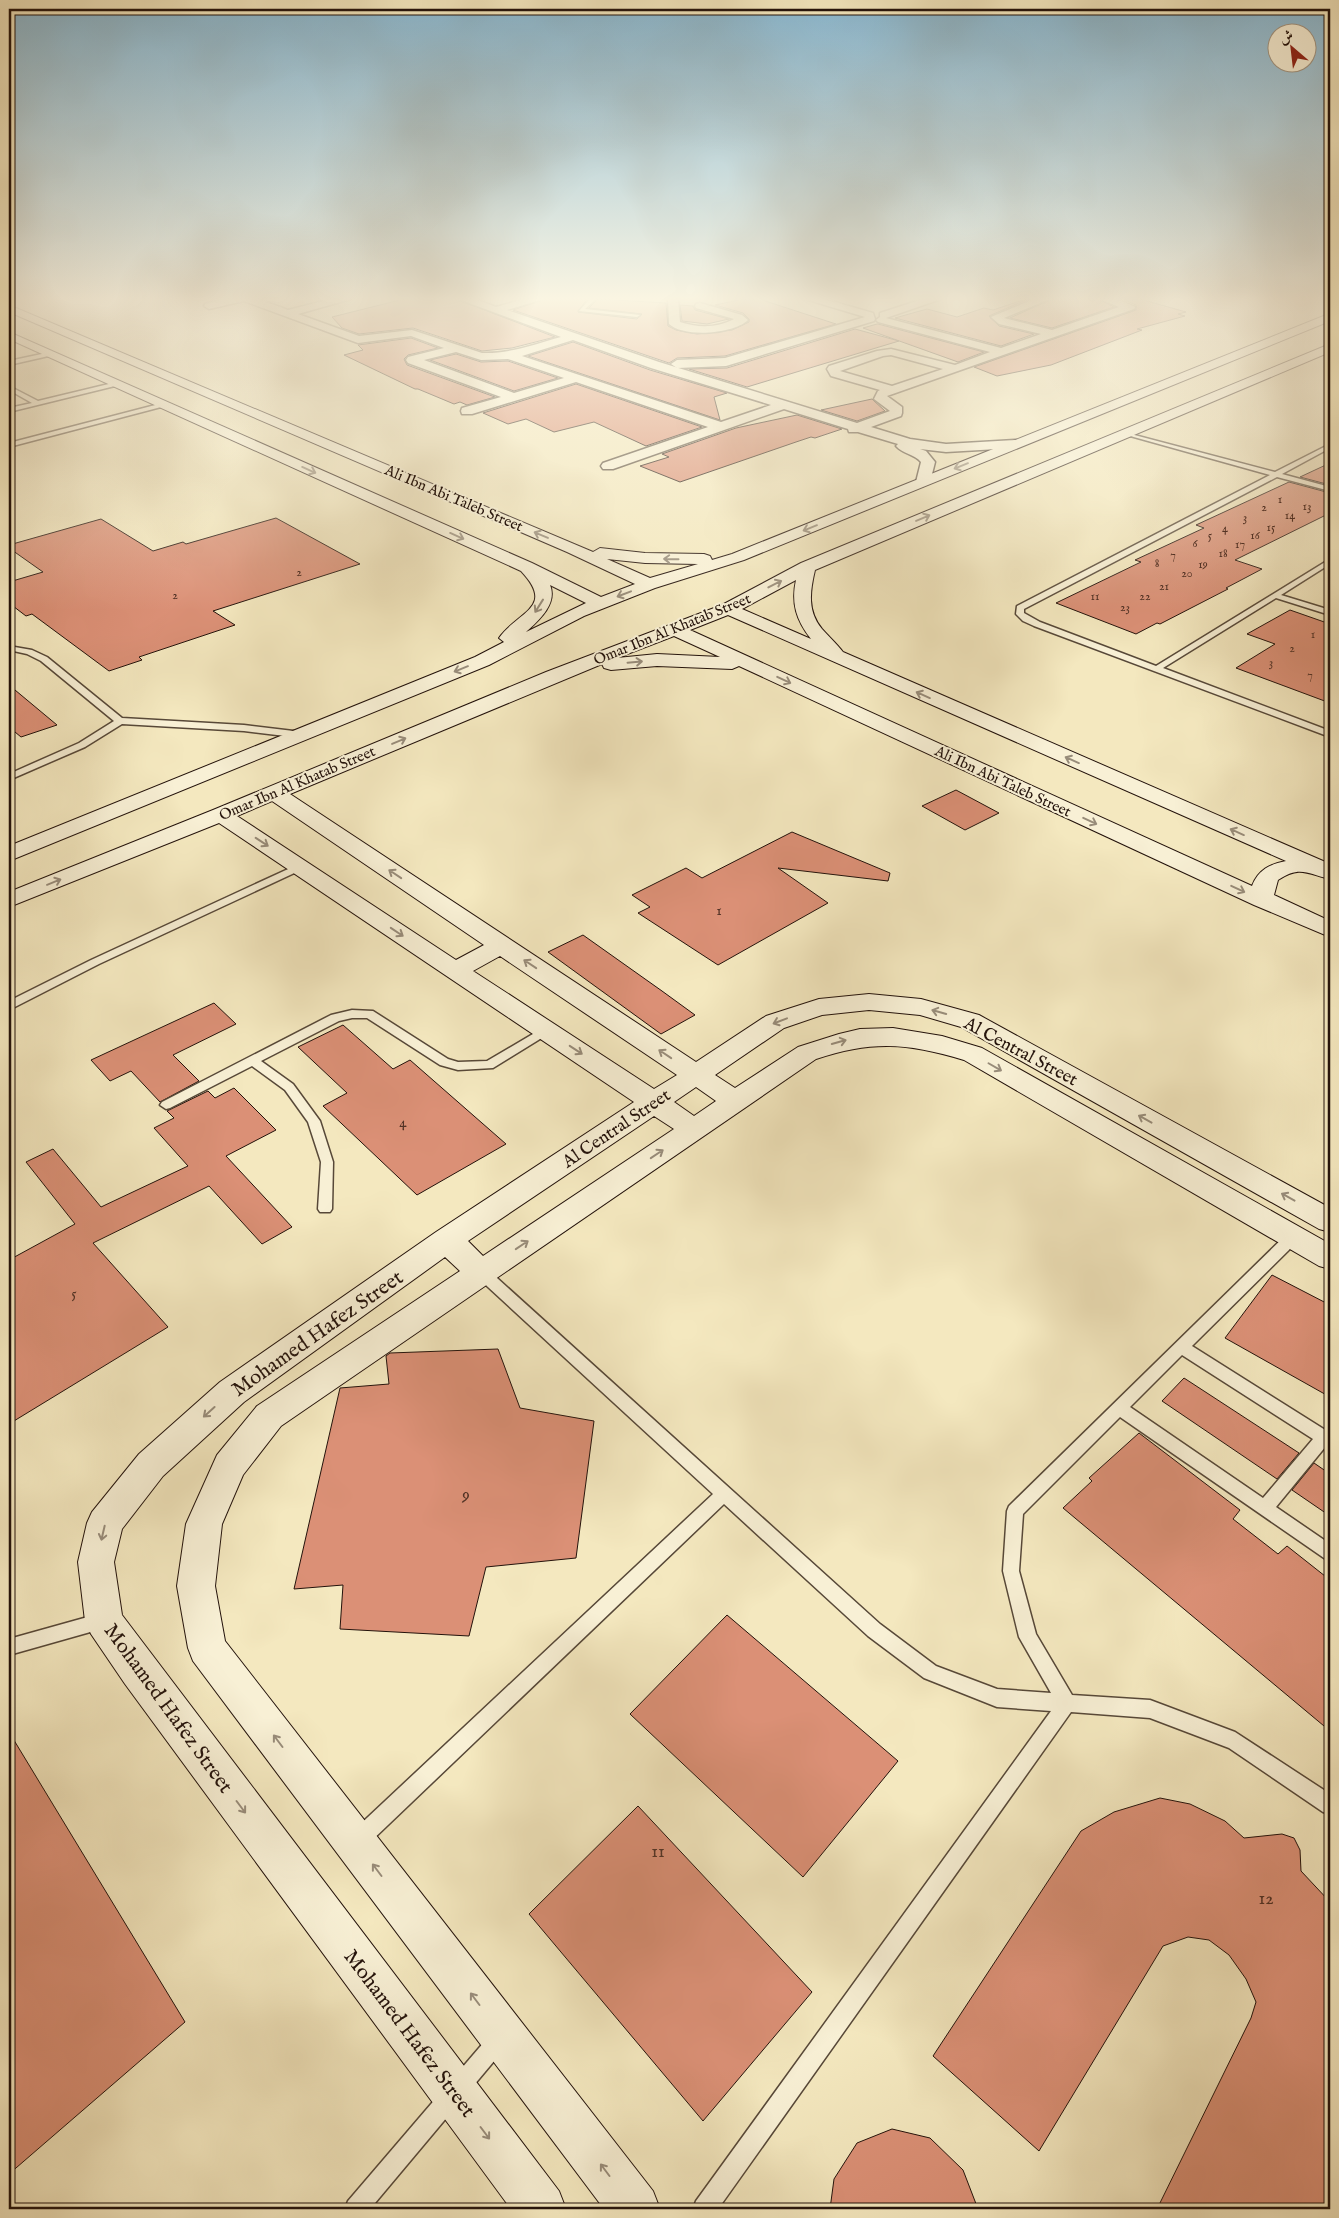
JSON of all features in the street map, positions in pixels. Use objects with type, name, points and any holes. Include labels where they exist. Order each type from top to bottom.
[{"type":"street","name":"Ali Ibn Abi Taleb Street","points":[[153,403],[526,567],[600,603]]},
{"type":"street","name":"Ali Ibn Abi Taleb Street","points":[[230,403],[573,549],[649,584]]},
{"type":"street","points":[[467,411],[496,403]]},
{"type":"street","points":[[649,403],[722,427]]},
{"type":"street","points":[[776,403],[897,442],[914,450],[925,458],[928,467],[922,482]]},
{"type":"street","points":[[852,427],[896,413],[897,410],[885,403]]},
{"type":"street","name":"Omar Ibn Al Khatab Street","points":[[9,854],[482,661],[578,612],[600,603],[649,584],[738,557],[1118,403]]},
{"type":"street","name":"Omar Ibn Al Khatab Street","points":[[9,900],[221,815],[553,676],[728,609],[807,568],[1125,433],[1188,403]]},
{"type":"street","points":[[608,466],[784,405]]},
{"type":"street","points":[[897,442],[936,448],[1015,444]]},
{"type":"street","points":[[526,567],[551,561],[573,549],[645,558],[693,559],[738,557]]},
{"type":"street","points":[[482,661],[532,616],[542,603],[545,590],[539,577],[526,567]]},
{"type":"street","points":[[807,568],[802,589],[802,612],[816,634],[838,658]]},
{"type":"street","points":[[728,609],[1320,868]]},
{"type":"street","points":[[717,636],[742,625],[763,625]]},
{"type":"street","name":"Ali Ibn Abi Taleb Street","points":[[676,630],[717,636],[749,664],[1330,930]]},
{"type":"street","points":[[553,676],[604,665],[657,660],[749,664]]},
{"type":"street","points":[[274,793],[735,1101]]},
{"type":"street","points":[[221,815],[694,1129]]},
{"type":"street","points":[[1262,900],[1261,888],[1266,878],[1277,871],[1292,866],[1320,868]]},
{"type":"street","points":[[455,970],[502,945]]},
{"type":"street","name":"Al Central Street","points":[[447,1240],[774,1022],[819,1008],[869,1002],[921,1007],[970,1022],[1321,1215]]},
{"type":"street","name":"Al Central Street","points":[[482,1272],[807,1053],[845,1040],[888,1036],[932,1041],[973,1054],[1330,1258]]},
{"type":"street","points":[[1154,1158],[1172,1134]]},
{"type":"street","points":[[1293,1237],[1321,1215]]},
{"type":"street","points":[[447,1240],[482,1272],[269,1416],[229,1466],[204,1524],[196,1586],[207,1648],[635,2209]]},
{"type":"street","name":"Mohamed Hafez Street","points":[[447,1240],[232,1392],[151,1464],[105,1523],[96,1562],[104,1621],[139,1671],[541,2209]]},
{"type":"lane","points":[[9,410],[37,403]]},
{"type":"lane","points":[[9,445],[150,403]]},
{"type":"lane","points":[[9,438],[104,412]]},
{"type":"lane","points":[[1125,433],[1330,489]]},
{"type":"lane","points":[[1330,446],[1020,608],[1020,614],[1026,619],[1330,734]]},
{"type":"lane","points":[[1156,669],[1330,561]]},
{"type":"lane","points":[[1275,595],[1330,613]]},
{"type":"lane","points":[[9,648],[29,652],[44,659],[120,721]]},
{"type":"lane","points":[[9,777],[82,745],[120,721],[244,728],[302,735]]},
{"type":"lane","points":[[9,1006],[94,962],[300,867]]},
{"type":"lane","points":[[166,1105],[327,1021],[352,1014],[369,1014],[444,1062],[458,1066],[489,1065],[547,1031]]},
{"type":"lane","points":[[252,1060],[289,1087],[314,1121],[327,1162],[325,1208]]},
{"type":"lane","points":[[1067,1703],[1028,1636],[1011,1570],[1015,1511],[1293,1237]]},
{"type":"lane","points":[[482,1272],[874,1630],[930,1672],[997,1698],[1150,1709],[1235,1741],[1330,1806]]},
{"type":"lane","points":[[1181,1347],[1327,1439],[1265,1508]]},
{"type":"lane","points":[[1119,1408],[1330,1552]]},
{"type":"lane","points":[[355,1842],[724,1494]]},
{"type":"lane","points":[[9,1647],[104,1621]]},
{"type":"lane","points":[[704,2209],[1067,1703]]},
{"type":"lane","points":[[356,2209],[503,2035]]},
{"type":"building","points":[[461,403],[476,403],[467,405]]},
{"type":"building","points":[[517,403],[630,403],[702,427],[646,446],[594,422],[554,432],[526,419],[508,424],[483,413]]},
{"type":"building","points":[[668,403],[715,403],[720,420]]},
{"type":"building","points":[[856,403],[876,403],[885,411],[857,421],[821,410]]},
{"type":"building","points":[[797,415],[842,429],[815,438],[811,437],[680,482],[640,466],[669,457],[662,454],[736,428]]},
{"type":"building","points":[[1330,463],[1330,485],[1300,477]]},
{"type":"building","points":[[1289,482],[1330,493],[1330,513],[1235,560],[1262,569],[1226,588],[1228,589],[1160,624],[1157,623],[1136,634],[1056,603],[1141,562],[1135,560],[1204,528],[1196,525]]},
{"type":"building","points":[[276,518],[360,564],[213,611],[235,625],[139,657],[142,660],[109,671],[32,614],[26,616],[9,603],[9,582],[43,572],[9,548],[9,545],[101,519],[153,551],[183,542],[186,544]]},
{"type":"building","points":[[1290,610],[1330,624],[1330,703],[1236,668],[1275,644],[1247,634]]},
{"type":"building","points":[[9,685],[57,725],[21,737],[9,727]]},
{"type":"building","points":[[956,790],[999,813],[965,830],[922,806]]},
{"type":"building","points":[[792,832],[890,873],[888,881],[778,868],[828,903],[718,965],[638,913],[650,907],[632,895],[686,868],[702,878]]},
{"type":"building","points":[[583,935],[695,1015],[661,1034],[548,952]]},
{"type":"building","points":[[214,1003],[236,1024],[173,1055],[199,1081],[160,1102],[131,1071],[110,1081],[91,1060]]},
{"type":"building","points":[[343,1025],[393,1069],[410,1060],[506,1144],[417,1195],[323,1106],[347,1093],[298,1047]]},
{"type":"building","points":[[234,1088],[276,1130],[226,1156],[292,1227],[262,1244],[209,1186],[93,1243],[168,1327],[9,1424],[9,1260],[75,1224],[26,1162],[53,1149],[101,1207],[188,1166],[154,1128],[174,1118],[167,1111],[208,1091],[215,1098]]},
{"type":"building","points":[[1272,1275],[1330,1305],[1330,1397],[1225,1338]]},
{"type":"building","points":[[498,1349],[520,1408],[594,1421],[576,1558],[486,1567],[469,1636],[340,1629],[343,1585],[294,1589],[340,1388],[389,1384],[386,1356],[390,1353]]},
{"type":"building","points":[[1184,1378],[1299,1453],[1277,1479],[1162,1401]]},
{"type":"building","points":[[1139,1433],[1240,1510],[1233,1519],[1278,1554],[1287,1546],[1330,1580],[1330,1731],[1063,1508],[1092,1481],[1089,1478]]},
{"type":"building","points":[[1314,1463],[1330,1474],[1330,1516],[1292,1490]]},
{"type":"building","points":[[727,1615],[898,1761],[803,1877],[630,1714]]},
{"type":"building","points":[[9,1732],[185,2022],[9,2174]]},
{"type":"building","points":[[1160,1798],[1190,1804],[1225,1821],[1244,1838],[1282,1834],[1294,1838],[1300,1850],[1301,1871],[1330,1902],[1330,2209],[1157,2209],[1251,2018],[1256,2002],[1246,1979],[1229,1955],[1209,1940],[1188,1937],[1163,1946],[1039,2151],[933,2056],[1081,1831],[1114,1812]]},
{"type":"building","points":[[638,1806],[812,1992],[703,2121],[529,1914]]},
{"type":"building","points":[[892,2129],[930,2138],[963,2170],[978,2209],[830,2209],[834,2179],[857,2143]]}]
